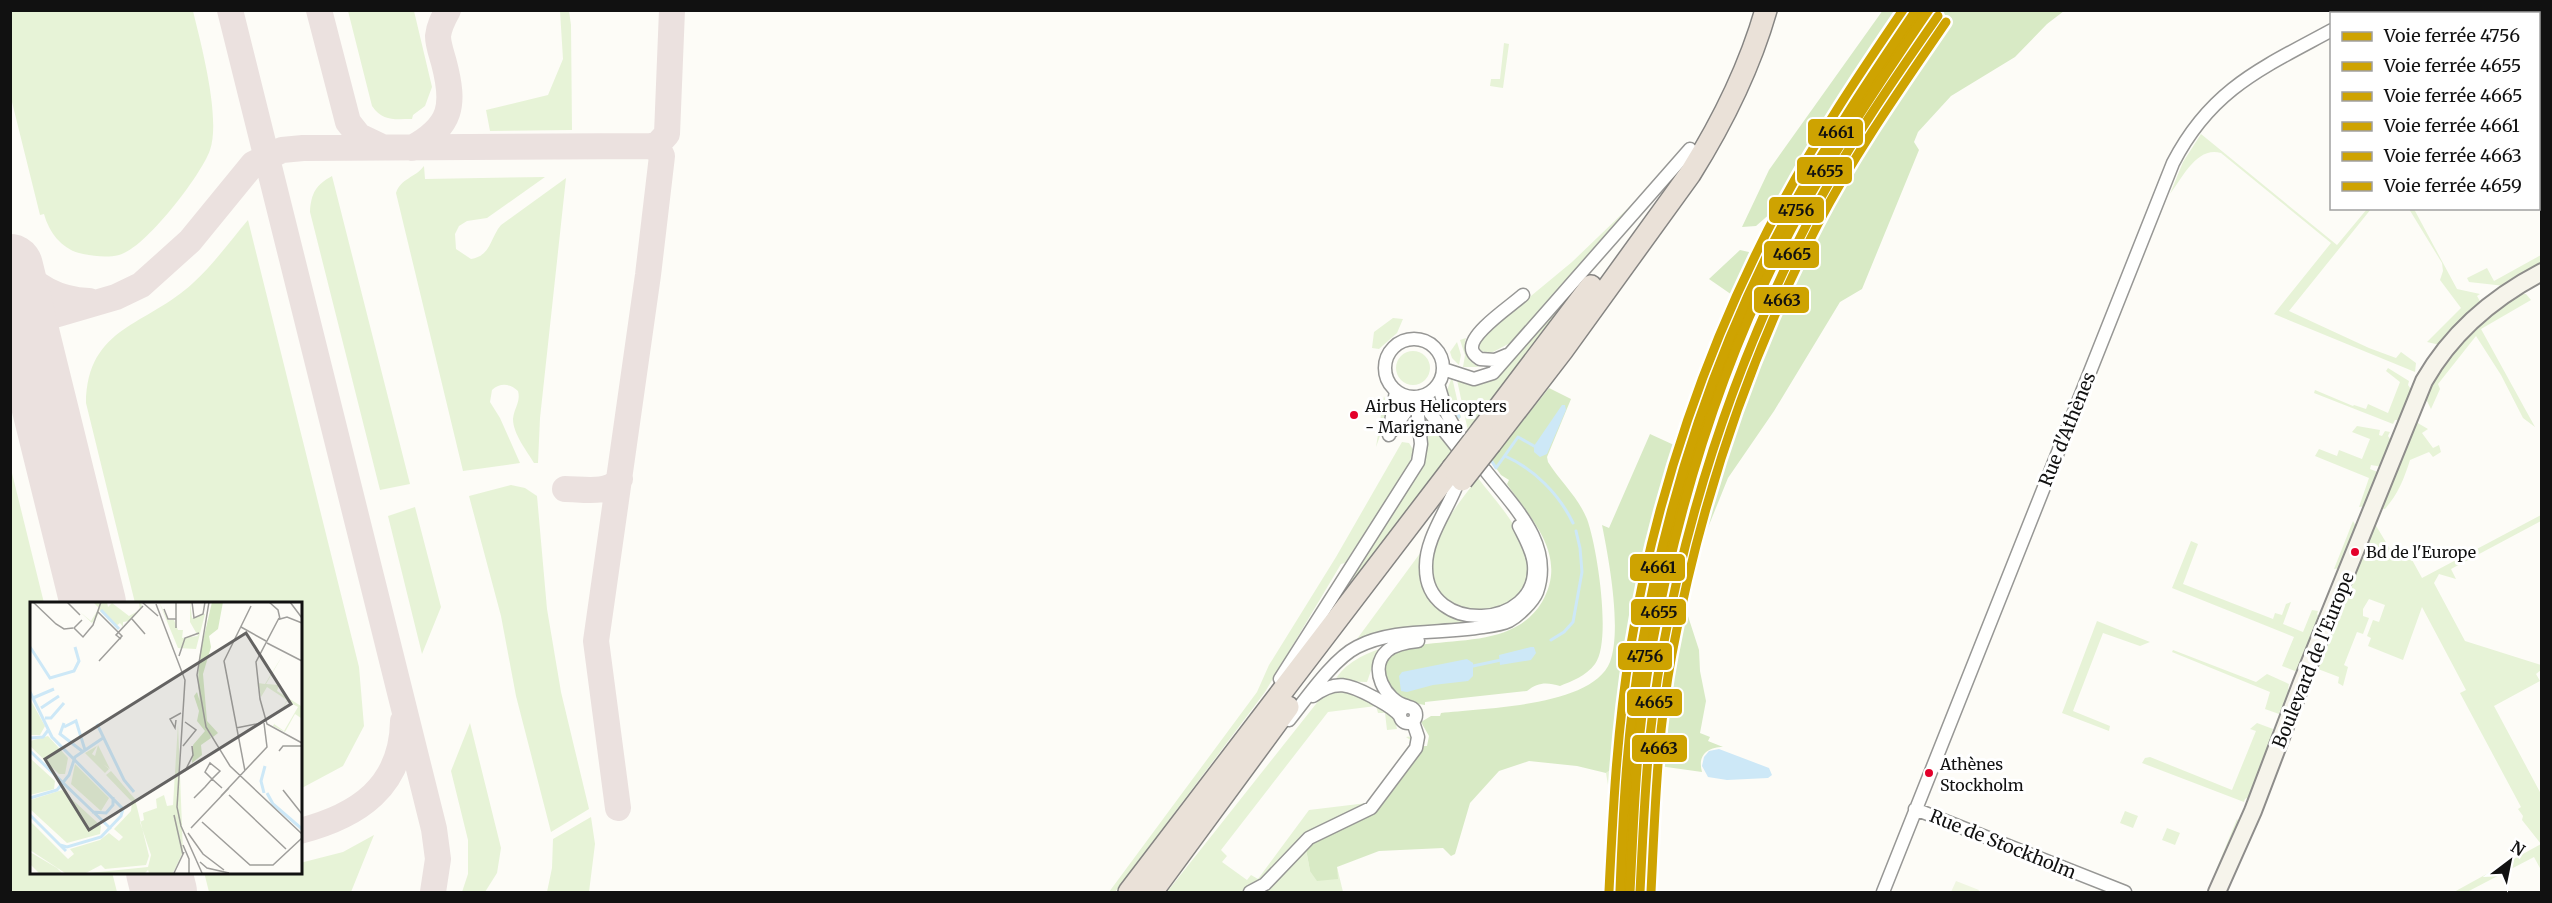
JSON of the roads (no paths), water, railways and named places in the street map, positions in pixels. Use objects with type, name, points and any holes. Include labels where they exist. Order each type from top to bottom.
[{"type":"highway","points":[[1129,892],[1183,836],[1467,476],[1486,436],[1642,220],[1690,149],[1725,84],[1752,10]]},
{"type":"highway","points":[[1486,436],[1568,343],[1690,174],[1736,90],[1766,10]]},
{"type":"highway","points":[[1152,892],[1183,836]]},
{"type":"street","name":"Rue d'Athènes","points":[[1883,892],[2177,154],[2189,133],[2205,113],[2234,86],[2330,31]]},
{"type":"street","points":[[1443,369],[1467,379],[1482,379],[1493,373],[1690,149]]},
{"type":"street","name":"Boulevard de l'Europe","points":[[2224,892],[2235,856],[2302,682],[2424,381],[2443,351],[2470,320],[2497,299],[2541,272]]},
{"type":"street","points":[[1509,354],[1488,361],[1480,359],[1472,352],[1472,346],[1474,339],[1483,328],[1524,296]]},
{"type":"street","points":[[1417,339],[1429,343],[1439,353],[1443,369],[1438,384],[1447,414],[1460,444],[1416,396],[1396,391],[1386,376],[1385,363],[1391,350],[1403,341],[1417,339]]},
{"type":"street","points":[[1396,391],[1389,435],[1416,396],[1438,384]]},
{"type":"street","points":[[1183,836],[1258,713],[1418,462],[1421,444],[1416,396]]},
{"type":"street","points":[[1183,836],[1266,752],[1331,669],[1355,648],[1386,637],[1449,631],[1509,621],[1535,597],[1542,579],[1542,559],[1535,538],[1524,518],[1467,476]]},
{"type":"street","points":[[1467,476],[1518,525],[1534,563],[1534,578],[1527,593],[1505,612],[1489,616],[1456,614],[1441,604],[1430,590],[1425,570],[1427,552],[1433,533],[1467,476]]},
{"type":"street","points":[[1250,892],[1265,884],[1309,838],[1371,808],[1416,748],[1418,737],[1413,722],[1406,723],[1403,711],[1382,684],[1379,671],[1381,660],[1388,650],[1403,643],[1430,639],[1449,631]]},
{"type":"street","points":[[1357,688],[1369,685],[1379,671]]},
{"type":"street","points":[[1302,704],[1325,687],[1340,685],[1357,688],[1403,711]]},
{"type":"street","name":"Rue de Stockholm","points":[[1915,809],[2125,892]]},
{"type":"street","name":"Boulevard de l'Europe","points":[[2217,892],[2235,856]]},
{"type":"water","points":[[1562,405],[1565,405],[1566,410],[1547,454],[1540,457],[1534,452],[1534,446]]},
{"type":"water","points":[[1534,647],[1536,653],[1531,660],[1500,665],[1499,655]]},
{"type":"water","points":[[1467,659],[1473,663],[1473,676],[1468,681],[1433,685],[1407,692],[1401,691],[1399,676],[1402,672]]},
{"type":"water","points":[[1719,749],[1769,768],[1772,775],[1768,778],[1727,780],[1708,777],[1702,766],[1704,757],[1709,751]]},
{"type":"waterway","points":[[1456,409],[1459,417]]},
{"type":"waterway","points":[[1491,460],[1496,468],[1518,437],[1534,446]]},
{"type":"waterway","points":[[1505,456],[1536,475],[1561,502],[1573,523]]},
{"type":"waterway","points":[[1551,640],[1564,632],[1573,622],[1582,572],[1576,531]]},
{"type":"waterway","points":[[1473,666],[1501,660]]},
{"type":"rail line","name":"4659","points":[[1609,891],[1619,740],[1630,650],[1654,534],[1688,420],[1731,309],[1782,203],[1840,105],[1903,10]]},
{"type":"rail line","name":"4661","points":[[1620,891],[1624,801],[1636,680],[1665,536],[1698,422],[1740,312],[1792,207],[1836,132],[1916,10]]},
{"type":"rail line","name":"4756","points":[[1624,892],[1634,741],[1646,651],[1671,538],[1704,428],[1744,321],[1807,189],[1870,86],[1922,10]]},
{"type":"rail line","name":"4655","points":[[1630,892],[1639,741],[1651,651],[1676,537],[1708,425],[1750,316],[1801,211],[1863,109],[1929,10]]},
{"type":"rail line","name":"4665","points":[[1640,892],[1650,742],[1662,652],[1687,540],[1719,431],[1760,324],[1783,272],[1823,193],[1854,141],[1938,16]]},
{"type":"rail line","name":"4663","points":[[1651,892],[1657,773],[1667,683],[1683,598],[1729,434],[1770,327],[1818,224],[1863,146],[1946,22]]},
{"type":"place","name":"Airbus Helicopters - Marignane","points":[[1354,415]]},
{"type":"place","name":"Bd de l'Europe","points":[[2355,552]]},
{"type":"place","name":"Athènes Stockholm","points":[[1929,773]]}]
